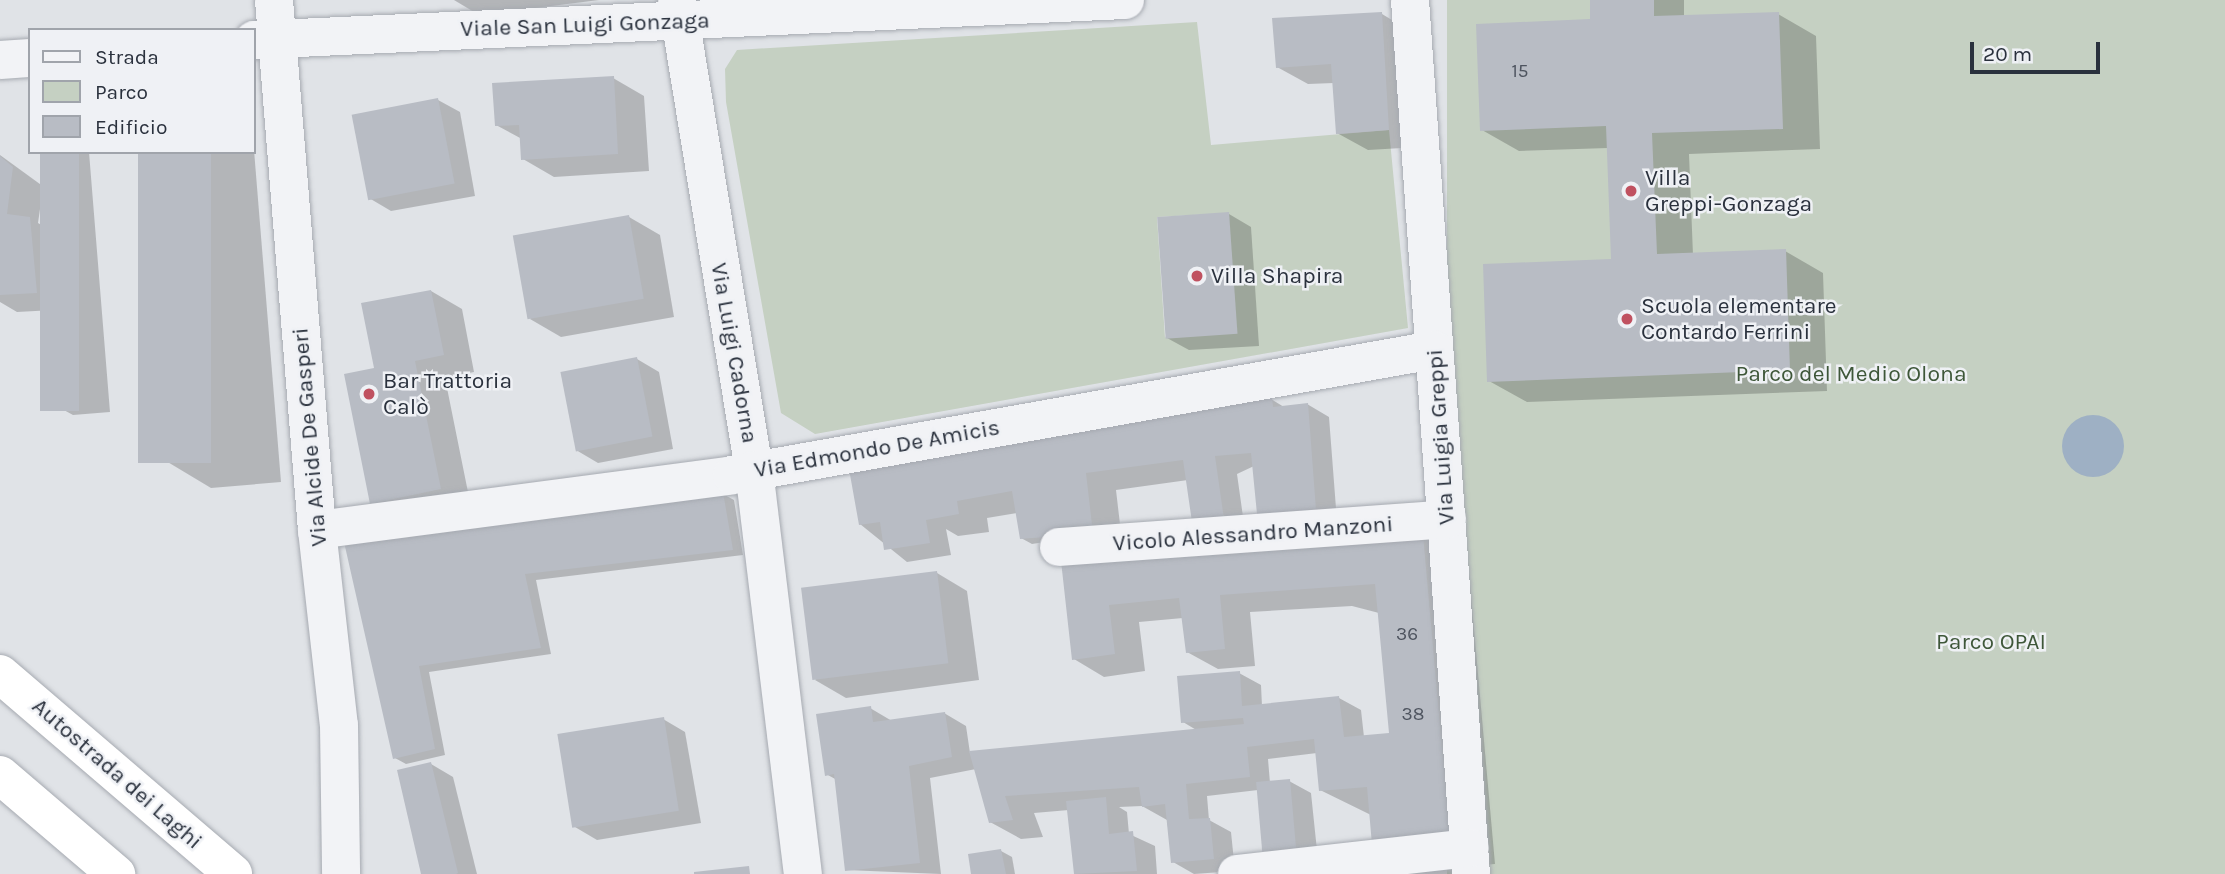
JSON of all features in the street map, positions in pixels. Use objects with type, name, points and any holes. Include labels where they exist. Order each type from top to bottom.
[{"type":"highway","name":"Autostrada dei Laghi","points":[[0,674],[233,874]]},
{"type":"highway","points":[[0,775],[116,874]]},
{"type":"street","name":"Via Alcide De Gasperi","points":[[274,0],[265,39],[317,530],[335,669],[342,857]]},
{"type":"street","name":"Viale San Luigi Gonzaga","points":[[265,39],[678,11],[1125,0]]},
{"type":"street","name":"Via Luigia Greppi","points":[[1410,0],[1470,861]]},
{"type":"street","name":"Via Luigi Cadorna","points":[[678,11],[754,470],[803,874]]},
{"type":"street","points":[[0,60],[28,58]]},
{"type":"street","name":"Via Edmondo De Amicis","points":[[317,530],[754,470],[1434,350]]},
{"type":"street","name":"Vicolo Alessandro Manzoni","points":[[1059,547],[1447,519]]},
{"type":"street","points":[[1237,874],[1470,861]]},
{"type":"green space","name":"Parco del Medio Olona","points":[[1447,0],[2225,0],[2225,874],[1447,874]]},
{"type":"green space","points":[[1197,22],[1211,145],[1389,130],[1408,328],[815,434],[781,413],[726,102],[725,69],[737,50]],"holes":[[[1229,213],[1165,338],[1157,217]]]},
{"type":"water","points":[[2093,415],[2115,424],[2124,446],[2115,468],[2093,477],[2071,468],[2062,446],[2071,424]]},
{"type":"building","name":"Villa Greppi-Gonzaga","points":[[1590,0],[1654,0],[1654,16],[1779,12],[1783,129],[1652,133],[1657,254],[1786,249],[1790,370],[1487,382],[1483,264],[1611,259],[1606,126],[1480,131],[1476,24],[1590,19]]},
{"type":"building","points":[[1382,12],[1389,130],[1336,134],[1331,64],[1276,68],[1272,18]]},
{"type":"building","points":[[614,76],[618,154],[521,160],[519,125],[495,126],[492,83]]},
{"type":"building","points":[[438,98],[455,183],[368,200],[352,115]]},
{"type":"building","points":[[40,154],[79,154],[79,411],[40,411]]},
{"type":"building","points":[[138,154],[211,154],[211,463],[138,463]]},
{"type":"building","points":[[0,156],[13,167],[7,214],[30,217],[37,293],[0,295]]},
{"type":"building","name":"Villa Shapira","points":[[1229,212],[1238,334],[1166,339],[1157,217]]},
{"type":"building","points":[[629,215],[644,299],[528,319],[513,235]]},
{"type":"building","points":[[431,290],[444,355],[415,361],[441,489],[370,504],[344,374],[374,368],[361,303]]},
{"type":"building","points":[[637,357],[652,437],[576,451],[560,372]]},
{"type":"building","points":[[1272,398],[1273,407],[1308,403],[1316,510],[1257,514],[1251,453],[1215,456],[1225,526],[1193,529],[1183,460],[1086,473],[1093,533],[1020,539],[1012,491],[957,501],[959,514],[926,520],[930,543],[884,550],[880,522],[859,525],[849,469]]},
{"type":"building","points":[[723,492],[733,550],[525,574],[541,648],[419,666],[435,749],[393,759],[344,542]]},
{"type":"building","points":[[1423,534],[1450,839],[1372,845],[1367,787],[1319,791],[1314,739],[1247,747],[1250,777],[1186,784],[1189,819],[1210,818],[1214,859],[1171,863],[1165,804],[1142,807],[1139,787],[1005,796],[1013,820],[989,823],[969,751],[1244,724],[1243,718],[1181,723],[1177,676],[1240,671],[1242,706],[1339,696],[1344,737],[1389,733],[1375,584],[1220,595],[1225,649],[1186,653],[1179,598],[1109,605],[1115,654],[1072,660],[1061,561]]},
{"type":"building","points":[[937,571],[948,663],[812,680],[801,588]]},
{"type":"building","points":[[871,706],[873,722],[945,712],[952,757],[909,766],[920,863],[845,871],[834,774],[825,776],[816,714]]},
{"type":"building","points":[[664,717],[679,811],[572,828],[557,734]]},
{"type":"building","points":[[431,762],[458,873],[456,874],[421,874],[397,770]]},
{"type":"building","points":[[1290,779],[1296,849],[1262,852],[1256,782]]},
{"type":"building","points":[[1106,797],[1109,834],[1133,831],[1137,871],[1074,874],[1066,801]]},
{"type":"building","points":[[1001,849],[1006,874],[971,874],[968,854]]},
{"type":"building","points":[[749,866],[750,874],[694,874],[694,872]]},
{"type":"place","name":"Villa Greppi-Gonzaga","points":[[1631,191]]},
{"type":"place","name":"Villa Shapira","points":[[1197,276]]},
{"type":"place","name":"Scuola elementare Contardo Ferrini","points":[[1627,319]]},
{"type":"place","name":"Bar Trattoria Calò","points":[[369,394]]},
{"type":"park label","name":"Parco OPAI","points":[[1991,642]]}]
